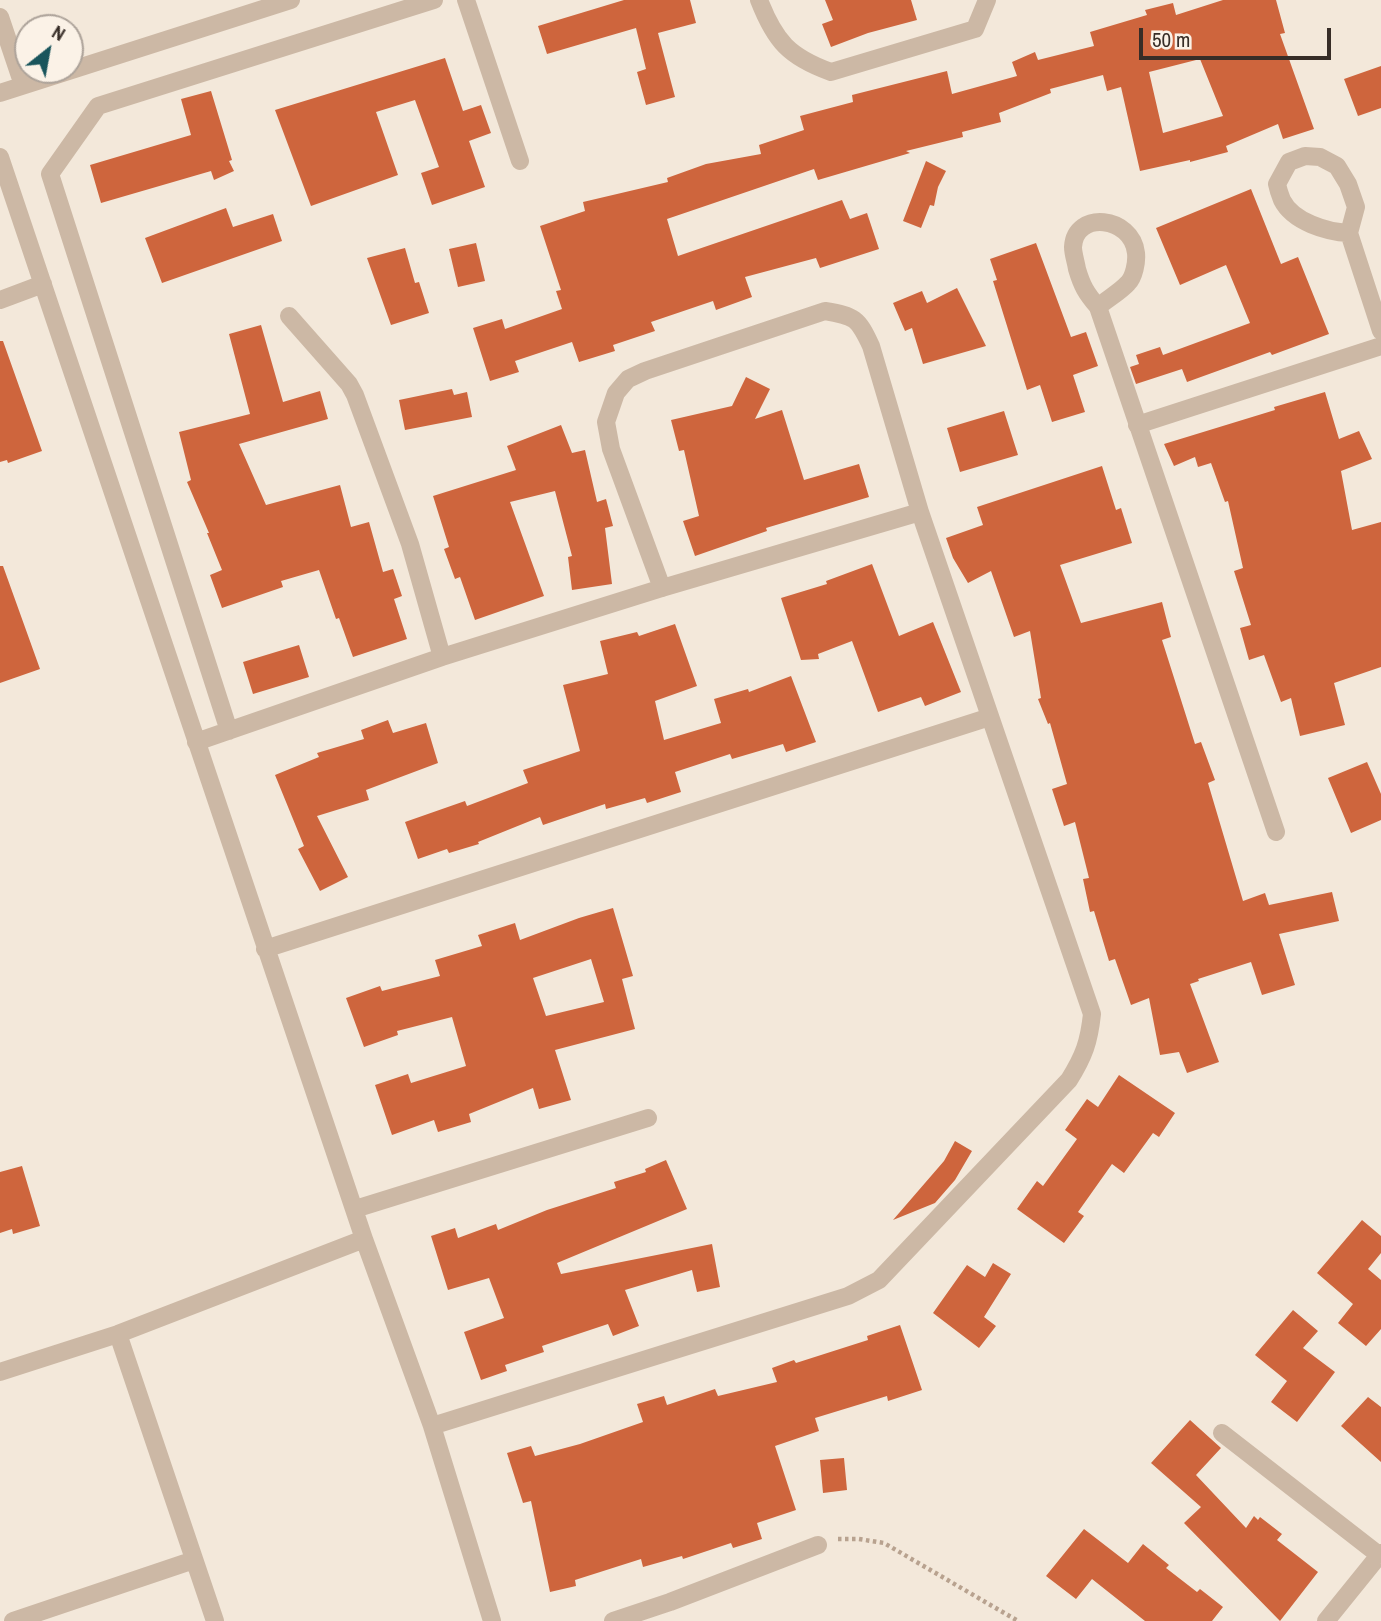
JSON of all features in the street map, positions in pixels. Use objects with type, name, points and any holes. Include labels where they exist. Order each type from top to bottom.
[{"type":"street","points":[[0,93],[291,0]]},
{"type":"street","points":[[229,731],[50,174],[98,106],[434,0]]},
{"type":"street","points":[[466,0],[520,161]]},
{"type":"street","points":[[759,0],[780,43],[810,64],[831,72],[975,29],[987,0]]},
{"type":"street","points":[[0,17],[23,85]]},
{"type":"street","points":[[1349,233],[1329,232],[1300,218],[1283,202],[1277,184],[1289,162],[1305,156],[1320,157],[1337,166],[1348,184],[1356,207],[1349,233],[1381,331]]},
{"type":"street","points":[[0,158],[265,949],[364,1239],[432,1426],[492,1621]]},
{"type":"street","points":[[1098,307],[1130,282],[1136,261],[1135,246],[1125,230],[1111,223],[1097,221],[1080,231],[1073,246],[1083,290],[1098,307],[1276,832]]},
{"type":"street","points":[[0,300],[43,284]]},
{"type":"street","points":[[432,1426],[848,1296],[878,1280],[1069,1080],[1083,1058],[1089,1042],[1092,1014],[920,512],[871,346],[861,324],[846,314],[825,311],[645,371],[628,379],[615,394],[606,422],[611,449],[662,588]]},
{"type":"street","points":[[289,316],[349,384],[355,395],[410,544],[442,657]]},
{"type":"street","points":[[1137,425],[1381,346]]},
{"type":"street","points":[[196,742],[442,657],[662,588],[920,512]]},
{"type":"street","points":[[265,949],[990,717]]},
{"type":"street","points":[[355,1209],[648,1118]]},
{"type":"street","points":[[0,1372],[118,1334],[364,1239]]},
{"type":"street","points":[[118,1334],[215,1621]]},
{"type":"street","points":[[1222,1433],[1380,1554],[1325,1621]]},
{"type":"street","points":[[613,1621],[818,1545]]},
{"type":"street","points":[[13,1621],[194,1560]]},
{"type":"path","points":[[818,1545],[838,1539],[884,1543],[1018,1621]]},
{"type":"building","points":[[624,0],[690,0],[696,23],[658,33],[675,97],[646,105],[637,72],[646,69],[636,28],[547,54],[538,26]]},
{"type":"building","points":[[825,0],[911,0],[917,20],[868,33],[831,47],[822,24],[833,20]]},
{"type":"building","points":[[1223,0],[1276,0],[1285,33],[1280,34],[1314,129],[1283,139],[1278,124],[1226,146],[1228,152],[1140,171],[1121,87],[1107,91],[1103,75],[1050,89],[1051,93],[999,113],[1001,122],[962,132],[963,137],[906,151],[910,153],[818,180],[814,169],[667,219],[678,256],[842,200],[850,219],[867,213],[879,249],[820,268],[816,258],[745,277],[752,297],[716,310],[713,301],[651,322],[655,331],[613,345],[615,351],[579,362],[572,342],[515,361],[519,372],[490,381],[473,328],[502,319],[505,329],[562,309],[556,291],[561,290],[540,226],[585,211],[583,202],[668,182],[667,178],[706,164],[761,154],[759,145],[804,130],[800,116],[853,102],[852,95],[947,71],[952,94],[1017,76],[1012,62],[1035,52],[1038,60],[1094,46],[1090,32],[1147,15],[1145,10],[1173,3],[1176,15]],"holes":[[[1200,59],[1223,116],[1163,133],[1149,72]]]},
{"type":"building","points":[[445,58],[463,111],[481,105],[491,133],[469,141],[485,187],[432,205],[421,173],[439,167],[415,100],[376,112],[398,175],[311,206],[275,110]]},
{"type":"building","points":[[1381,66],[1381,108],[1358,116],[1344,79]]},
{"type":"building","points":[[211,91],[234,171],[214,180],[211,171],[101,203],[90,165],[191,135],[181,99]]},
{"type":"building","points":[[926,161],[946,171],[938,187],[934,206],[930,205],[921,228],[903,221]]},
{"type":"building","points":[[1251,189],[1281,264],[1298,257],[1329,334],[1187,382],[1182,369],[1136,384],[1130,367],[1139,364],[1136,355],[1160,347],[1163,355],[1250,323],[1226,265],[1180,285],[1156,228]]},
{"type":"building","points":[[226,208],[233,227],[273,214],[282,241],[162,283],[145,238]]},
{"type":"building","points":[[476,243],[485,281],[458,287],[449,249]]},
{"type":"building","points":[[1036,243],[1071,337],[1086,332],[1098,366],[1073,375],[1085,412],[1052,422],[1040,385],[1027,390],[993,281],[997,280],[990,259]]},
{"type":"building","points":[[405,248],[415,283],[419,282],[429,313],[391,325],[367,258]]},
{"type":"building","points":[[957,288],[986,346],[923,364],[912,328],[905,331],[893,303],[922,291],[927,303]]},
{"type":"building","points":[[261,325],[283,402],[320,391],[328,419],[239,444],[266,505],[340,485],[351,527],[369,522],[383,572],[393,569],[402,596],[394,599],[407,639],[353,657],[319,570],[281,581],[283,587],[222,608],[210,575],[222,570],[187,482],[191,480],[179,432],[250,414],[229,334]]},
{"type":"building","points":[[0,341],[3,341],[42,451],[8,463],[7,460],[0,462]]},
{"type":"building","points":[[746,377],[770,389],[755,419],[782,410],[804,480],[859,464],[869,497],[766,528],[767,531],[695,556],[683,521],[699,516],[684,450],[679,451],[671,420],[732,406]]},
{"type":"building","points":[[452,389],[454,395],[467,392],[472,417],[405,430],[399,400]]},
{"type":"building","points":[[1325,392],[1339,439],[1359,431],[1372,459],[1341,471],[1352,530],[1381,522],[1381,667],[1334,683],[1345,725],[1300,736],[1291,698],[1281,702],[1264,655],[1249,660],[1240,628],[1251,625],[1234,571],[1243,568],[1228,501],[1225,502],[1211,463],[1198,467],[1195,457],[1174,466],[1164,444]]},
{"type":"building","points":[[1004,411],[1018,455],[960,472],[947,428]]},
{"type":"building","points":[[561,425],[572,453],[585,450],[597,502],[606,499],[613,526],[605,528],[612,584],[572,590],[568,557],[572,556],[555,491],[510,502],[544,596],[475,620],[460,577],[455,579],[444,549],[449,547],[433,496],[516,470],[507,446]]},
{"type":"building","points":[[1102,466],[1116,510],[1121,508],[1132,543],[1060,565],[1081,623],[1162,602],[1171,637],[1162,640],[1195,744],[1201,742],[1215,780],[1208,783],[1243,901],[1265,893],[1269,905],[1332,892],[1339,921],[1279,934],[1295,985],[1262,995],[1251,962],[1190,984],[1219,1062],[1187,1073],[1179,1052],[1160,1055],[1149,998],[1131,1005],[1115,959],[1109,961],[1094,911],[1090,912],[1083,879],[1089,878],[1075,822],[1064,826],[1052,789],[1067,784],[1050,723],[1048,724],[1038,699],[1041,698],[1030,631],[1014,637],[991,571],[968,583],[953,558],[946,538],[983,525],[977,507]]},
{"type":"building","points":[[872,564],[899,636],[933,622],[961,692],[925,706],[921,697],[878,712],[852,641],[818,654],[819,659],[801,660],[781,598],[827,584],[826,581]]},
{"type":"building","points":[[0,566],[3,566],[40,669],[0,683]]},
{"type":"building","points":[[675,624],[697,686],[655,701],[664,740],[721,723],[714,699],[748,689],[749,692],[791,676],[816,742],[786,752],[783,744],[732,759],[730,754],[675,772],[681,792],[647,803],[645,798],[606,809],[605,804],[543,825],[540,817],[478,842],[479,844],[449,853],[447,849],[418,859],[405,822],[465,801],[467,806],[528,783],[523,770],[580,751],[563,685],[608,674],[600,641],[637,632],[639,636]]},
{"type":"building","points":[[299,645],[309,677],[253,694],[243,662]]},
{"type":"building","points":[[388,720],[393,733],[426,723],[438,763],[366,790],[369,800],[317,816],[348,877],[320,891],[298,849],[304,846],[275,775],[319,757],[317,753],[364,739],[361,730]]},
{"type":"building","points":[[1367,762],[1381,794],[1381,820],[1351,833],[1328,778]]},
{"type":"building","points":[[613,908],[633,976],[622,979],[635,1029],[555,1050],[571,1100],[539,1109],[533,1088],[469,1114],[471,1122],[438,1132],[434,1120],[392,1135],[375,1085],[408,1074],[411,1083],[466,1066],[452,1017],[397,1031],[398,1035],[364,1047],[346,998],[380,986],[382,991],[440,976],[435,960],[482,946],[478,935],[515,923],[520,940]],"holes":[[[591,959],[604,1002],[546,1016],[533,978]]]},
{"type":"building","points":[[1119,1075],[1175,1113],[1159,1137],[1153,1133],[1124,1173],[1112,1164],[1078,1212],[1084,1216],[1064,1243],[1017,1209],[1037,1181],[1043,1186],[1077,1139],[1065,1130],[1087,1099],[1098,1107]]},
{"type":"building","points":[[955,1141],[972,1151],[955,1180],[935,1203],[893,1220],[944,1161]]},
{"type":"building","points":[[666,1160],[687,1209],[557,1263],[561,1274],[712,1244],[720,1287],[697,1292],[692,1270],[625,1290],[639,1326],[613,1336],[608,1324],[542,1346],[544,1352],[505,1365],[507,1371],[481,1380],[464,1332],[504,1318],[489,1278],[448,1290],[431,1236],[455,1228],[458,1238],[496,1224],[498,1230],[547,1210],[616,1188],[614,1182],[646,1172],[645,1169]]},
{"type":"building","points":[[22,1166],[40,1226],[13,1234],[12,1229],[0,1233],[0,1172]]},
{"type":"building","points":[[1362,1220],[1381,1236],[1381,1253],[1368,1269],[1381,1280],[1381,1329],[1366,1346],[1338,1323],[1353,1304],[1317,1273]]},
{"type":"building","points":[[993,1263],[1011,1274],[984,1317],[996,1326],[979,1348],[933,1313],[967,1265],[985,1277]]},
{"type":"building","points":[[1293,1310],[1318,1331],[1303,1348],[1335,1372],[1297,1422],[1271,1402],[1287,1381],[1255,1355]]},
{"type":"building","points":[[900,1325],[922,1390],[888,1401],[887,1396],[815,1418],[819,1431],[775,1446],[796,1510],[757,1523],[762,1539],[733,1548],[731,1543],[683,1559],[682,1556],[643,1567],[641,1559],[575,1580],[576,1586],[550,1592],[531,1501],[523,1503],[507,1453],[531,1446],[535,1456],[643,1422],[637,1404],[664,1396],[667,1405],[715,1389],[718,1396],[777,1382],[772,1368],[868,1340],[867,1336]]},
{"type":"building","points":[[1368,1397],[1381,1407],[1381,1462],[1341,1426]]},
{"type":"building","points":[[1190,1420],[1221,1448],[1196,1475],[1246,1528],[1254,1516],[1258,1520],[1260,1517],[1282,1534],[1277,1540],[1318,1572],[1280,1621],[1184,1523],[1201,1507],[1151,1463]]},
{"type":"building","points":[[844,1458],[847,1490],[823,1493],[820,1460]]},
{"type":"building","points":[[1084,1529],[1128,1563],[1143,1544],[1169,1565],[1166,1568],[1197,1592],[1200,1589],[1223,1607],[1212,1621],[1145,1621],[1092,1579],[1076,1599],[1046,1576]]}]
